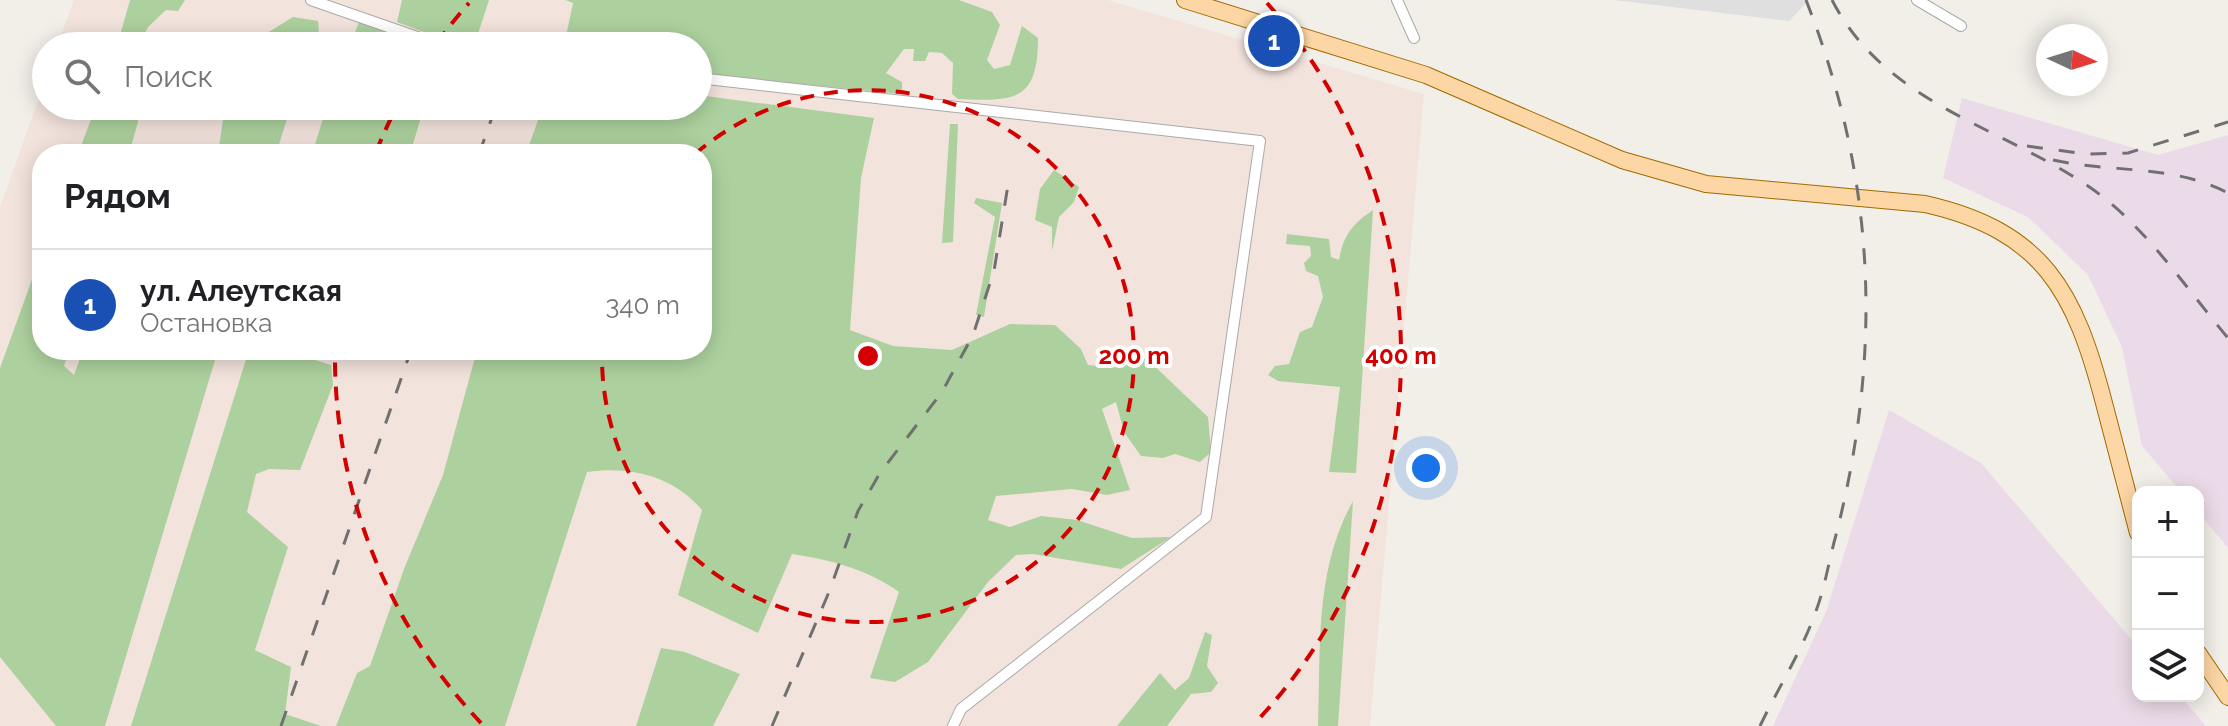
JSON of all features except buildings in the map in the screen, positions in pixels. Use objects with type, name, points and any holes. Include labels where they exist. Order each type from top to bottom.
[{"type":"main road","points":[[1185,0],[1426,75],[1622,160],[1706,184],[1925,204],[1960,212],[1995,227],[2035,257],[2071,304],[2098,380],[2132,510]]},
{"type":"main road","points":[[2204,662],[2228,697]]},
{"type":"street","points":[[311,0],[403,32]]},
{"type":"street","points":[[1397,0],[1414,38]]},
{"type":"street","points":[[1917,0],[1961,26]]},
{"type":"street","points":[[712,80],[1260,141],[1206,517],[961,709],[953,726]]},
{"type":"shaded area","points":[[74,0],[1108,0],[1424,94],[1370,726],[0,726],[0,207],[32,117],[32,120],[712,120],[712,32],[62,32]]},
{"type":"shaded area","points":[[1614,0],[1809,0],[1789,21]]},
{"type":"shaded area","points":[[1962,98],[2158,155],[2228,135],[2228,548],[2204,519],[2204,486],[2176,486],[2142,446],[2122,347],[2088,275],[2028,217],[1943,178]]},
{"type":"shaded area","points":[[1889,410],[1981,463],[2132,640],[2132,702],[2185,702],[2206,726],[1773,726],[1826,612]]},
{"type":"green space","points":[[130,0],[185,0],[178,11],[166,10],[145,32],[121,32]]},
{"type":"green space","points":[[402,0],[489,0],[479,32],[424,32],[397,22]]},
{"type":"green space","points":[[565,0],[959,0],[992,12],[1000,25],[987,60],[994,69],[1010,65],[1022,26],[1038,38],[1037,59],[1033,75],[1019,94],[994,99],[958,99],[952,94],[953,63],[942,53],[929,52],[925,61],[913,61],[914,49],[904,49],[886,73],[902,82],[902,94],[712,75],[712,32],[567,32],[573,3]]},
{"type":"green space","points":[[293,17],[318,21],[319,32],[269,32]]},
{"type":"green space","points":[[359,22],[387,32],[355,32]]},
{"type":"green space","points":[[712,97],[874,118],[861,178],[850,330],[893,346],[952,350],[1010,324],[1055,325],[1081,349],[1088,365],[1111,367],[1116,347],[1147,359],[1208,417],[1211,452],[1200,462],[1175,454],[1163,458],[1141,456],[1124,432],[1116,402],[1102,409],[1130,490],[1107,495],[1072,489],[996,496],[988,520],[1010,527],[1041,516],[1077,520],[1132,538],[1171,537],[1121,569],[1033,554],[1016,555],[988,582],[928,662],[895,682],[870,678],[899,592],[874,577],[848,567],[792,554],[758,633],[678,595],[702,510],[690,498],[664,481],[635,472],[587,472],[505,726],[336,726],[357,673],[370,666],[404,569],[443,475],[474,360],[712,360],[712,144],[530,144],[538,120],[712,120]]},
{"type":"green space","points":[[91,120],[138,120],[132,144],[82,144]]},
{"type":"green space","points":[[223,120],[287,120],[279,144],[219,144]]},
{"type":"green space","points":[[323,120],[420,120],[413,144],[315,144]]},
{"type":"green space","points":[[950,124],[958,124],[953,242],[942,243]]},
{"type":"green space","points":[[1054,170],[1079,187],[1074,202],[1059,217],[1052,251],[1052,227],[1035,220],[1040,189]]},
{"type":"green space","points":[[976,198],[1002,203],[984,317],[976,315],[995,217],[974,203]]},
{"type":"green space","points":[[1373,210],[1356,473],[1329,472],[1340,387],[1278,381],[1268,375],[1275,366],[1289,364],[1300,332],[1312,327],[1323,297],[1318,276],[1306,271],[1304,263],[1311,256],[1310,246],[1286,244],[1287,234],[1329,239],[1331,257],[1339,260],[1350,231]]},
{"type":"green space","points":[[32,280],[32,360],[66,360],[64,366],[74,375],[79,360],[215,360],[105,726],[56,726],[0,657],[0,368]]},
{"type":"green space","points":[[246,360],[315,360],[331,365],[333,385],[300,470],[269,469],[256,474],[247,512],[288,547],[255,650],[291,667],[285,714],[321,726],[131,726]]},
{"type":"green space","points":[[1353,501],[1338,726],[1318,726],[1320,639],[1326,582],[1340,528]]},
{"type":"green space","points":[[1205,632],[1212,635],[1207,666],[1218,683],[1211,692],[1191,694],[1167,726],[1117,726],[1160,673],[1175,690],[1189,678]]},
{"type":"green space","points":[[661,648],[685,652],[740,674],[713,726],[636,726]]},
{"type":"railway","points":[[1760,726],[1804,640],[1822,593],[1851,466],[1861,399],[1866,332],[1865,265],[1859,199],[1847,133],[1806,0]]},
{"type":"railway","points":[[1832,0],[1855,35],[1882,64],[1913,88],[1946,109],[2054,165],[2108,201],[2146,237],[2228,338]]},
{"type":"railway","points":[[483,144],[491,120]]},
{"type":"railway","points":[[2027,146],[2086,154],[2128,153],[2228,122]]},
{"type":"railway","points":[[2053,160],[2186,177],[2228,193]]},
{"type":"railway","points":[[772,726],[829,592],[858,511],[880,473],[942,392],[973,335],[994,271],[1008,185]]},
{"type":"railway","points":[[281,726],[408,360]]},
{"type":"place","name":"ул. Алеутская","points":[[1274,41]]}]
